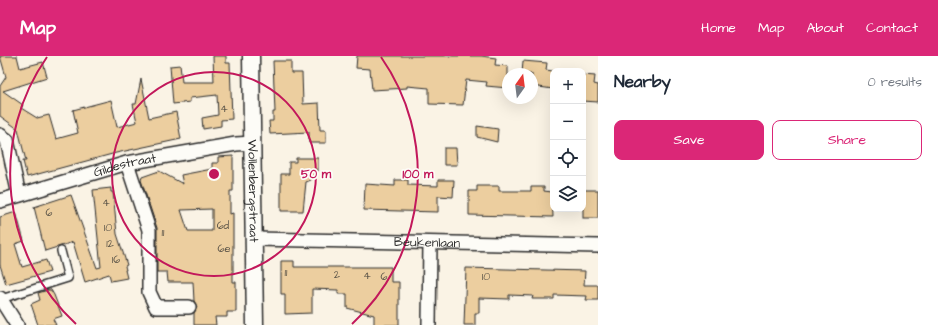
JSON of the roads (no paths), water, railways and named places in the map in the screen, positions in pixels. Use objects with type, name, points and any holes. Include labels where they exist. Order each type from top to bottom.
[{"type":"street","name":"Wollenbergstraat","points":[[251,56],[255,240],[255,325]]},
{"type":"street","points":[[0,135],[7,140],[19,195]]},
{"type":"street","name":"Gildestraat","points":[[0,200],[127,163],[236,144],[253,143]]},
{"type":"street","points":[[127,163],[149,230],[149,292],[156,307],[189,307]]},
{"type":"street","name":"Beukenlaan","points":[[255,240],[598,246]]},
{"type":"street","points":[[429,325],[430,243]]},
{"type":"street","points":[[0,298],[17,325]]},
{"type":"lane","points":[[0,298],[68,278],[61,251]]}]
